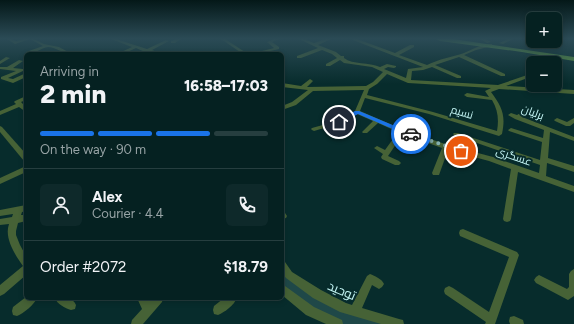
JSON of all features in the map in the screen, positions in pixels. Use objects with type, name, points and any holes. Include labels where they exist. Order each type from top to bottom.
[{"type":"main road","points":[[549,54],[574,59]]},
{"type":"street","points":[[299,57],[306,54]]},
{"type":"street","points":[[334,54],[346,62],[365,64],[408,81],[447,82],[526,89]]},
{"type":"street","points":[[396,54],[396,56],[409,61],[430,66],[459,77]]},
{"type":"street","points":[[408,81],[410,70],[430,66],[459,55],[503,75]]},
{"type":"street","points":[[346,62],[356,56]]},
{"type":"street","points":[[0,63],[8,58]]},
{"type":"street","points":[[328,65],[342,58]]},
{"type":"street","points":[[409,61],[416,58]]},
{"type":"street","points":[[7,69],[21,62]]},
{"type":"street","points":[[284,85],[312,89],[367,88],[375,83],[388,65],[394,67]]},
{"type":"street","points":[[0,68],[24,71]]},
{"type":"street","points":[[494,99],[488,91],[526,78]]},
{"type":"street","points":[[302,88],[310,81]]},
{"type":"street","points":[[447,82],[448,91]]},
{"type":"street","points":[[314,129],[339,122],[357,112],[367,88]]},
{"type":"street","points":[[284,108],[288,108],[294,104],[312,89]]},
{"type":"street","points":[[562,91],[574,92]]},
{"type":"street","points":[[467,95],[494,99]]},
{"type":"street","name":"نسیم","points":[[363,96],[431,113],[499,134],[501,126],[500,112],[494,99]]},
{"type":"street","points":[[24,99],[17,102],[24,108]]},
{"type":"street","points":[[0,113],[20,105]]},
{"type":"street","name":"برلیان","points":[[529,110],[514,117],[574,139]]},
{"type":"street","name":"عسگری","points":[[357,112],[402,131],[446,147],[515,168],[574,189]]},
{"type":"street","points":[[366,132],[377,120]]},
{"type":"street","points":[[557,120],[568,125],[574,120]]},
{"type":"street","points":[[0,128],[24,157]]},
{"type":"street","name":"برلیان","points":[[542,178],[546,129]]},
{"type":"street","points":[[511,130],[546,141]]},
{"type":"street","points":[[397,163],[384,157],[402,131]]},
{"type":"street","points":[[456,134],[574,170]]},
{"type":"street","points":[[436,173],[446,147]]},
{"type":"street","points":[[377,148],[386,153]]},
{"type":"street","points":[[506,219],[515,168]]},
{"type":"street","points":[[0,181],[24,170]]},
{"type":"street","points":[[0,213],[23,208]]},
{"type":"street","points":[[23,208],[11,229],[15,244],[21,258],[24,261]]},
{"type":"street","points":[[0,222],[24,218]]},
{"type":"street","points":[[449,291],[490,321],[514,255],[464,233]]},
{"type":"street","name":"توحید","points":[[284,268],[289,275],[317,294],[344,308],[400,324]]},
{"type":"street","points":[[0,290],[24,271]]},
{"type":"street","points":[[539,280],[568,295],[574,289],[574,274]]},
{"type":"street","points":[[355,311],[370,279],[379,284]]},
{"type":"street","points":[[284,291],[310,311],[338,324]]},
{"type":"street","points":[[17,311],[30,300]]},
{"type":"street","points":[[63,300],[71,305]]},
{"type":"street","points":[[143,300],[148,309]]},
{"type":"street","points":[[136,324],[156,300]]},
{"type":"street","points":[[218,310],[230,300]]},
{"type":"shaded area","points":[[284,269],[311,292],[394,324],[342,324],[311,309],[284,289]]},
{"type":"way so far","points":[[411,134],[461,151]]},
{"type":"route","points":[[339,122],[357,112],[411,134]]}]
